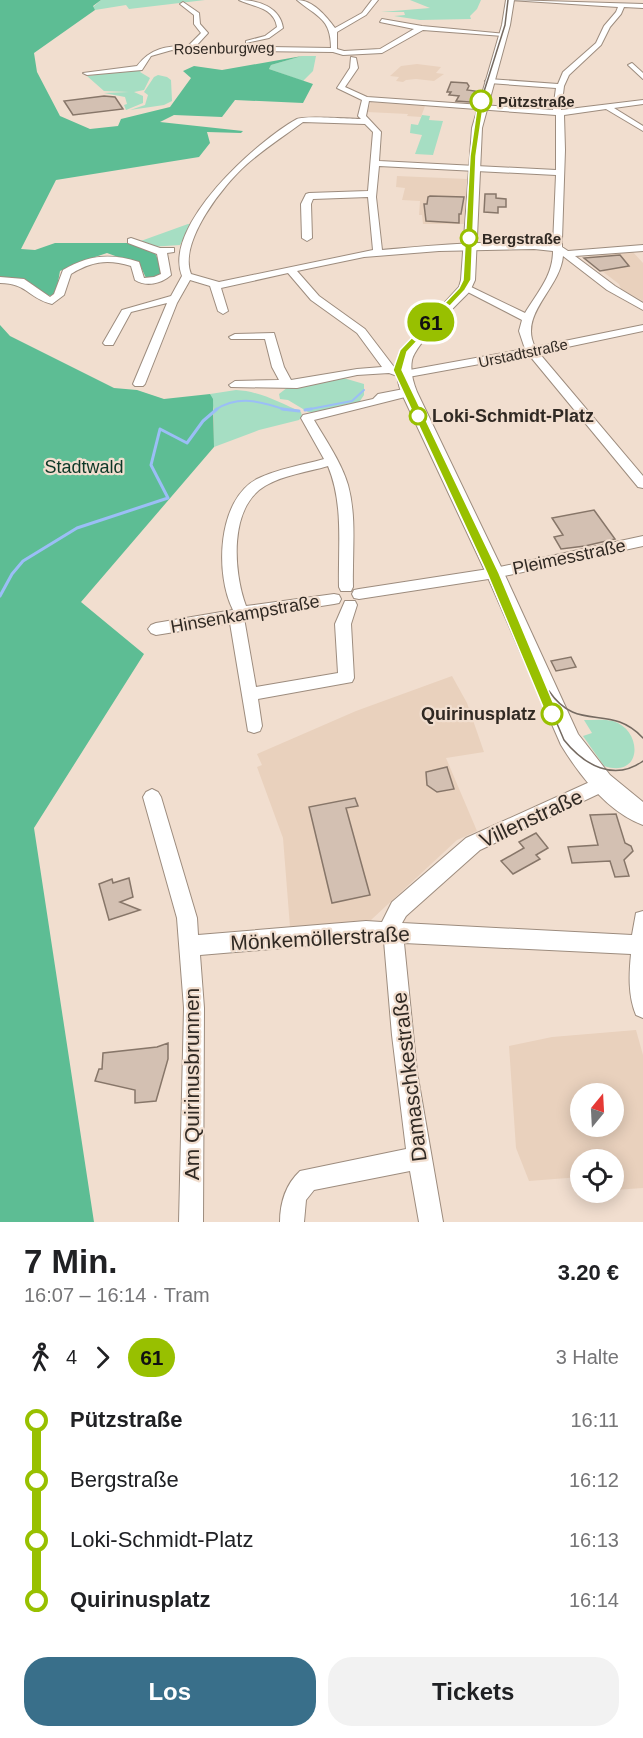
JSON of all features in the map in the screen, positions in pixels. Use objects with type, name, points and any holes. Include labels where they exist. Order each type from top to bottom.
[{"type":"main road","points":[[512,0],[481,108],[474,168],[469,276],[465,288],[409,348],[401,378],[495,573],[562,725],[580,758],[603,784],[643,815]]},
{"type":"street","points":[[200,47],[257,40],[273,35],[280,28],[279,19],[272,11],[242,0]]},
{"type":"street","points":[[300,0],[322,15],[334,32],[334,50]]},
{"type":"street","points":[[334,32],[364,14],[375,0]]},
{"type":"street","points":[[512,0],[619,3],[643,6]]},
{"type":"street","points":[[619,3],[636,15]]},
{"type":"street","points":[[619,3],[619,13],[607,25],[599,44],[566,74],[560,86],[561,173],[557,239],[563,251],[611,288],[643,307]]},
{"type":"street","points":[[183,4],[197,14],[197,24],[205,33],[191,47]]},
{"type":"street","points":[[382,21],[422,28],[503,34]]},
{"type":"street","points":[[422,28],[411,32],[382,51],[357,55],[354,68],[341,88],[366,99],[559,114],[643,102]]},
{"type":"street","name":"Rosenburgweg","points":[[87,73],[140,68],[145,58],[156,52],[191,47],[334,50],[357,55]]},
{"type":"street","points":[[632,65],[643,77]]},
{"type":"street","points":[[489,81],[560,86]]},
{"type":"street","points":[[366,99],[362,115],[377,132],[372,194],[378,253]]},
{"type":"street","points":[[609,108],[643,129]]},
{"type":"street","points":[[139,384],[187,276],[183,266],[183,249],[212,198],[223,184],[243,163],[295,123],[304,120],[368,122]]},
{"type":"street","points":[[375,163],[561,173]]},
{"type":"street","points":[[307,238],[306,204],[309,196],[372,194]]},
{"type":"street","points":[[131,241],[162,252],[183,249]]},
{"type":"street","points":[[187,276],[214,285],[225,285],[291,269],[378,253],[471,247],[534,246],[563,251],[643,248]]},
{"type":"street","points":[[563,251],[554,274],[527,318],[524,331],[532,352],[643,484]]},
{"type":"street","points":[[0,280],[14,279],[25,282],[44,298],[52,301],[59,296],[67,272],[100,257],[115,258],[135,264],[140,280],[152,281],[163,278],[167,273],[162,252]]},
{"type":"street","points":[[291,269],[315,298],[361,331],[401,378]]},
{"type":"street","points":[[214,285],[223,311]]},
{"type":"street","points":[[465,288],[527,318]]},
{"type":"street","points":[[109,343],[127,310],[176,298]]},
{"type":"street","name":"Urstadtstraße","points":[[401,378],[643,328]]},
{"type":"street","points":[[235,337],[270,335],[278,367],[287,383]]},
{"type":"street","points":[[235,386],[297,384],[357,372],[401,378]]},
{"type":"street","points":[[366,373],[382,397]]},
{"type":"street","points":[[250,693],[346,678],[343,624],[351,595],[344,495],[332,461],[308,418],[377,402],[401,378]]},
{"type":"street","points":[[254,726],[229,559],[232,526],[242,497],[254,485],[332,461]]},
{"type":"street","name":"Pleimesstraße","points":[[495,573],[643,541]]},
{"type":"street","points":[[351,595],[495,573]]},
{"type":"street","name":"Hinsenkampstraße","points":[[156,629],[334,599],[336,591],[351,595]]},
{"type":"street","name":"Villenstraße","points":[[393,932],[392,921],[399,909],[473,844],[603,784]]},
{"type":"street","points":[[152,797],[187,918],[189,946]]},
{"type":"street","points":[[643,920],[639,983],[643,1008]]},
{"type":"street","name":"Mönkemöllerstraße","points":[[189,946],[366,932],[640,945]]},
{"type":"street","name":"Damaschkestraße","points":[[393,932],[402,1041],[418,1158],[431,1222]]},
{"type":"street","name":"Am Quirinusbrunnen","points":[[189,946],[194,1008],[191,1222]]},
{"type":"street","points":[[292,1222],[294,1198],[301,1185],[308,1179],[418,1158]]},
{"type":"shaded area","points":[[417,64],[441,67],[436,73],[444,74],[434,81],[416,79],[403,82],[396,81],[399,77],[390,76],[401,66]]},
{"type":"shaded area","points":[[371,102],[425,106],[421,117],[407,116],[408,114],[367,112]]},
{"type":"shaded area","points":[[397,176],[467,179],[464,224],[423,224],[422,215],[419,215],[420,201],[402,200],[405,188],[396,187]]},
{"type":"shaded area","points":[[632,251],[643,263],[643,301],[621,289],[619,284],[585,258]]},
{"type":"shaded area","points":[[452,676],[467,703],[484,752],[446,758],[477,831],[457,840],[371,920],[290,927],[283,838],[257,767],[262,765],[257,754],[356,711]]},
{"type":"shaded area","points":[[636,1030],[643,1055],[643,1188],[624,1189],[624,1149],[570,1149],[570,1178],[529,1181],[516,1148],[509,1046],[552,1037]]},
{"type":"green space","points":[[0,0],[101,0],[93,6],[95,10],[34,53],[37,72],[60,116],[90,129],[118,126],[121,119],[170,107],[191,78],[183,71],[194,66],[222,70],[302,56],[271,65],[269,69],[313,84],[303,103],[235,100],[222,117],[174,115],[160,122],[243,131],[241,133],[207,132],[210,143],[199,157],[56,180],[21,249],[35,250],[55,243],[131,243],[155,253],[162,269],[162,275],[157,278],[146,278],[140,265],[107,253],[60,271],[56,293],[52,296],[24,281],[0,278]]},
{"type":"green space","points":[[101,0],[205,0],[129,9],[126,5],[95,10],[93,7]]},
{"type":"green space","points":[[410,0],[481,0],[477,9],[470,16],[471,19],[420,20],[394,16],[405,15],[404,12],[381,12],[430,8]]},
{"type":"green space","points":[[302,56],[316,56],[313,71],[303,81],[269,69],[271,65]]},
{"type":"green space","points":[[143,69],[140,72],[150,78],[144,90],[134,92],[143,96],[143,103],[126,110],[125,97],[104,93],[129,92],[104,91],[87,76]]},
{"type":"green space","points":[[158,75],[171,80],[172,101],[164,105],[130,110],[145,105],[148,95],[144,92],[154,77]]},
{"type":"green space","points":[[422,115],[430,116],[429,120],[443,121],[433,155],[415,154],[422,135],[410,133],[411,124],[418,125]]},
{"type":"green space","points":[[192,224],[180,245],[150,247],[138,242]]},
{"type":"green space","name":"Stadtwald","points":[[0,325],[10,336],[114,388],[137,390],[164,399],[210,394],[213,399],[214,447],[81,602],[144,654],[34,828],[94,1222],[0,1222]]},
{"type":"green space","points":[[340,377],[364,384],[364,395],[358,404],[318,413],[308,412],[288,400],[280,399],[279,394],[288,387]]},
{"type":"green space","points":[[236,390],[270,398],[301,412],[302,416],[299,420],[259,430],[214,447],[214,410],[210,394]]},
{"type":"green space","points":[[584,720],[610,720],[623,726],[634,743],[632,760],[626,766],[617,768],[604,766],[583,736],[592,733]]},
{"type":"building","points":[[451,82],[467,83],[469,86],[467,90],[475,91],[470,102],[456,101],[459,96],[449,95],[451,92],[447,92]]},
{"type":"building","points":[[104,96],[115,97],[123,109],[73,115],[64,101]]},
{"type":"building","points":[[485,194],[496,194],[496,198],[506,199],[506,207],[498,207],[498,213],[484,212]]},
{"type":"building","points":[[430,196],[464,197],[459,223],[426,221],[424,204],[427,204]]},
{"type":"building","points":[[620,255],[629,266],[600,271],[584,258]]},
{"type":"building","points":[[594,510],[615,539],[561,549],[554,537],[563,535],[552,518]]},
{"type":"building","points":[[571,657],[576,667],[556,671],[551,661]]},
{"type":"building","points":[[447,767],[454,789],[437,792],[427,785],[426,772]]},
{"type":"building","points":[[355,798],[358,806],[346,808],[370,895],[332,903],[309,807]]},
{"type":"building","points":[[616,814],[625,843],[631,846],[633,851],[624,860],[629,876],[615,877],[610,861],[572,863],[568,847],[598,845],[590,815]]},
{"type":"building","points":[[536,833],[548,848],[536,855],[540,859],[513,874],[501,861],[524,848],[519,842]]},
{"type":"building","points":[[129,878],[133,897],[120,902],[140,910],[109,920],[99,884],[112,879],[113,883]]},
{"type":"building","points":[[168,1043],[168,1059],[156,1101],[135,1103],[135,1090],[95,1081],[99,1069],[102,1069],[103,1053],[157,1047]]},
{"type":"waterway","points":[[311,409],[305,410],[352,401],[364,390]]},
{"type":"waterway","points":[[215,410],[232,402],[241,401],[268,404],[284,409]]},
{"type":"waterway","points":[[0,596],[12,574],[23,561],[77,528],[168,498],[151,465],[160,429],[187,443],[203,421],[217,409]]},
{"type":"waterway","points":[[284,409],[299,411]]},
{"type":"tram line","points":[[508,0],[505,25],[481,101],[475,133],[467,280],[462,289],[403,351],[397,373],[493,573],[564,740],[581,757],[600,768],[621,770],[643,761]]},
{"type":"tram line","name":"61","points":[[481,101],[473,156],[467,280],[462,289],[403,351],[397,370],[405,392],[493,573],[552,714]]},
{"type":"tram line","points":[[549,691],[560,704],[571,711],[618,722],[631,727],[643,738]]},
{"type":"place","name":"Pützstraße","points":[[481,101]]},
{"type":"place","name":"Bergstraße","points":[[469,238]]},
{"type":"place","name":"Loki-Schmidt-Platz","points":[[418,416]]},
{"type":"place","name":"Quirinusplatz","points":[[552,714]]}]
